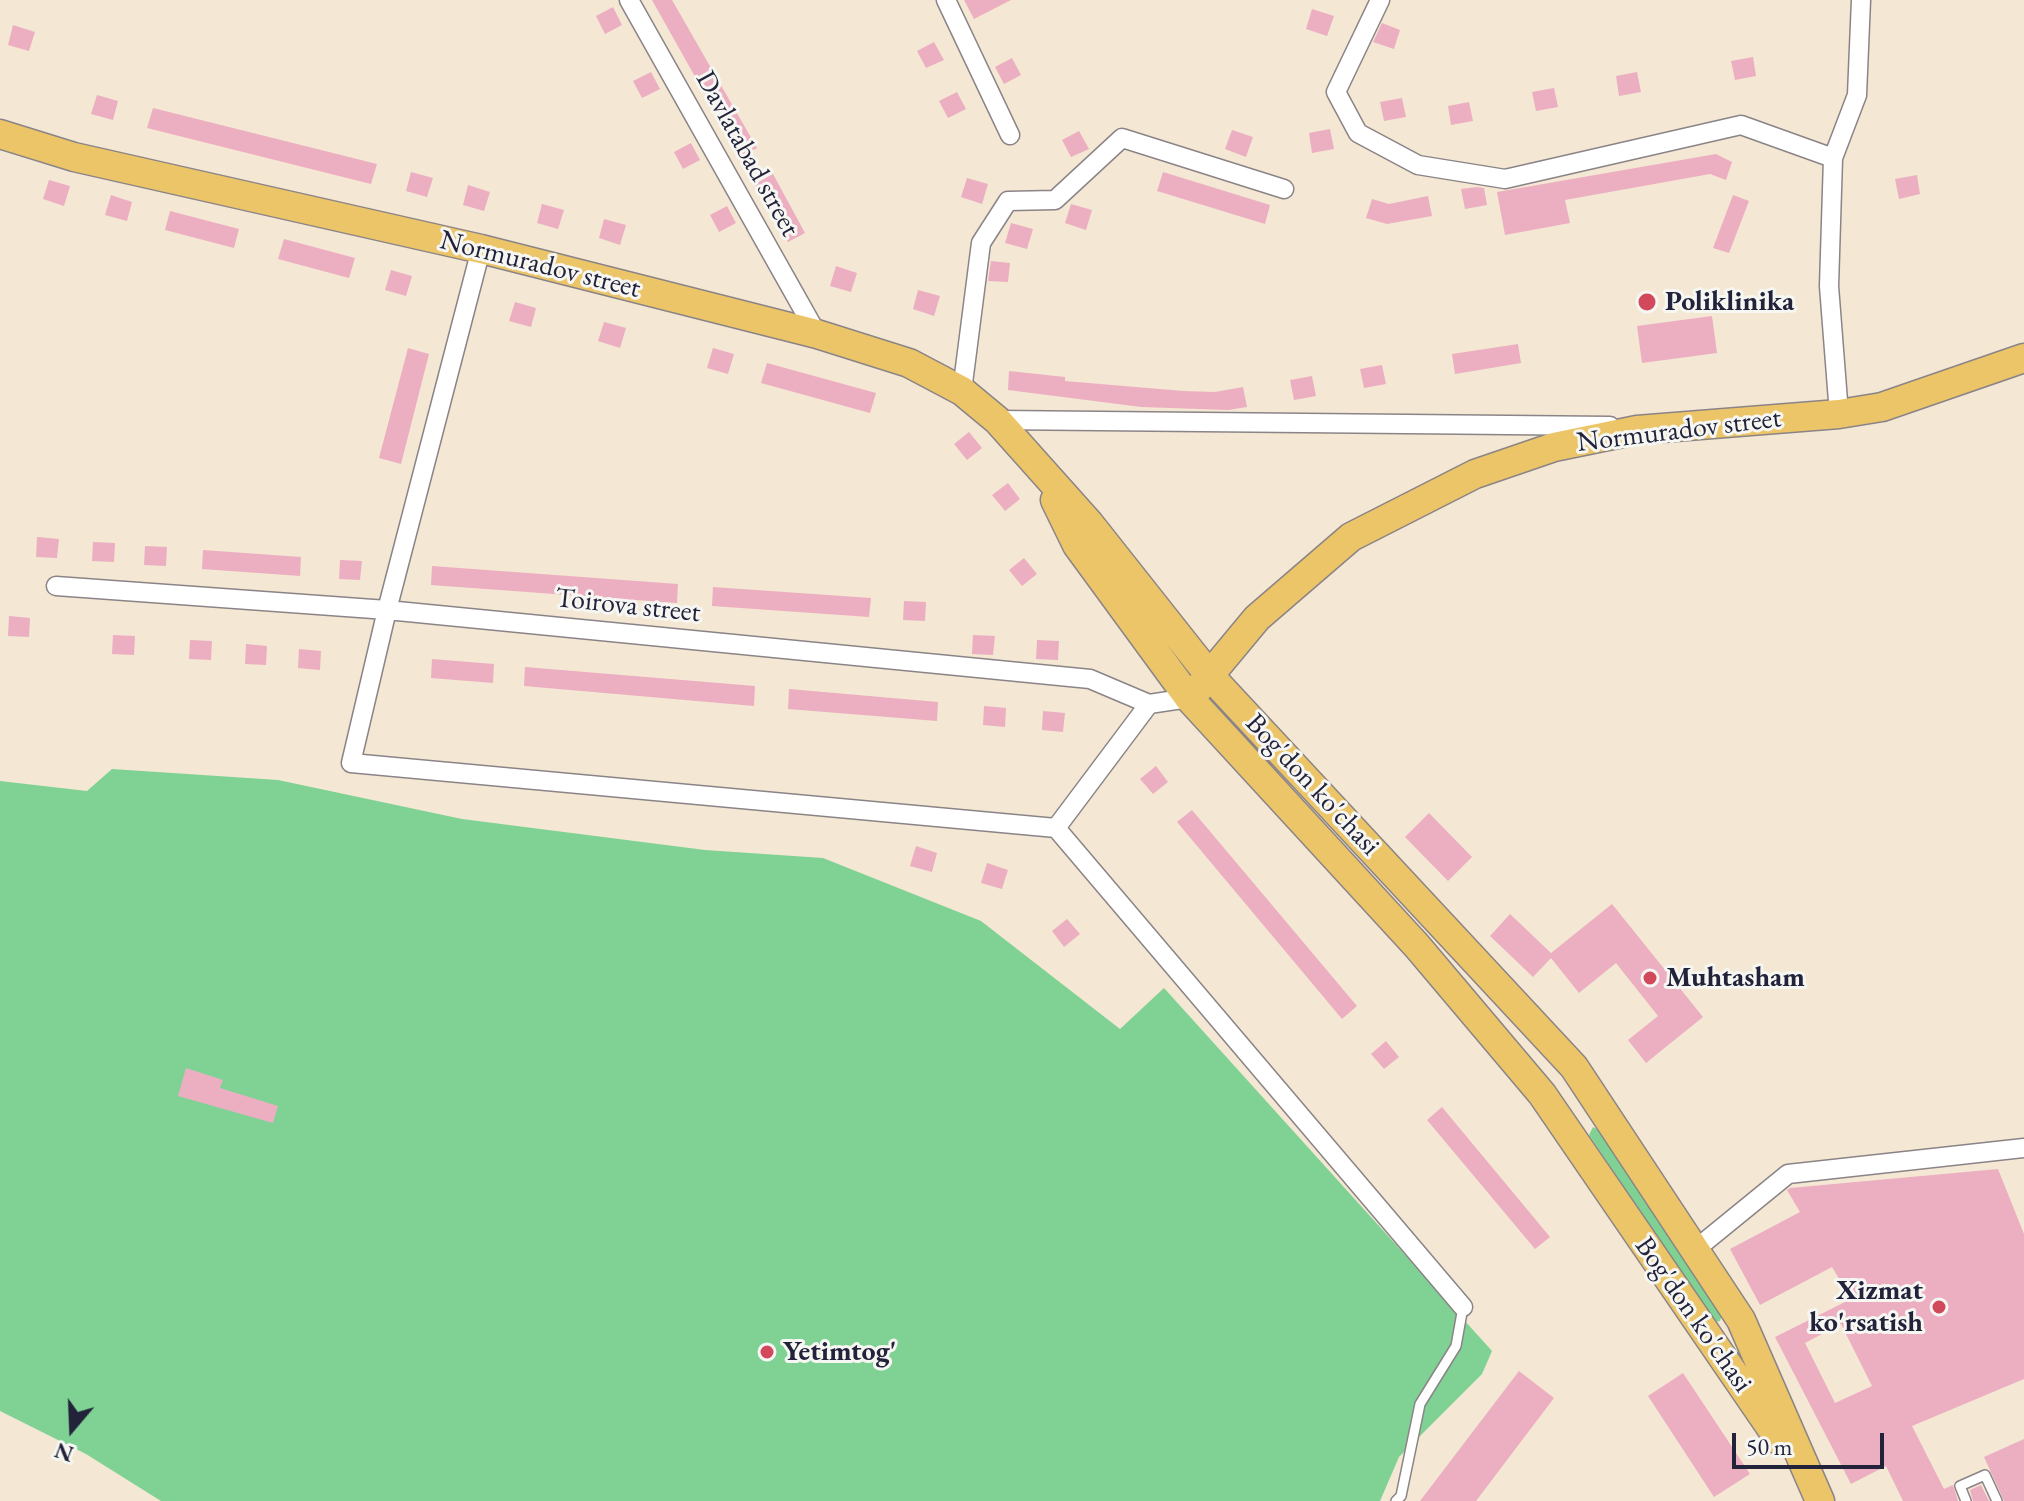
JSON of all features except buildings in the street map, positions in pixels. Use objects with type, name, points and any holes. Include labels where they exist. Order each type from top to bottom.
[{"type":"main road","name":"Normuradov street","points":[[0,134],[74,157],[481,249],[817,334],[909,363],[962,391],[997,420],[1210,676]]},
{"type":"main road","name":"Normuradov street","points":[[1043,472],[1077,545],[1189,698],[1265,610],[1339,546],[1374,522],[1450,484],[1526,455],[1595,437],[1666,427],[1839,414],[1882,407],[2024,358]]},
{"type":"main road","name":"Bog'don ko'chasi","points":[[1210,676],[1574,1067],[1741,1320],[1812,1496]]},
{"type":"main road","name":"Bog'don ko'chasi","points":[[1189,698],[1417,946],[1542,1094],[1812,1496]]},
{"type":"main road","points":[[1542,1094],[1551,1100],[1571,1095],[1578,1076],[1574,1067]]},
{"type":"street","name":"Davlatabad street","points":[[629,0],[817,334]]},
{"type":"street","points":[[946,0],[1010,135]]},
{"type":"street","points":[[1380,0],[1336,92],[1358,133],[1418,165],[1505,179],[1741,125],[1833,158]]},
{"type":"street","points":[[1839,414],[1829,286],[1833,158],[1857,95],[1861,0]]},
{"type":"street","points":[[962,391],[981,243],[1008,201],[1055,200],[1122,138],[1284,189]]},
{"type":"street","points":[[481,249],[387,610],[351,763],[1056,828],[1463,1307]]},
{"type":"street","points":[[997,420],[1666,427]]},
{"type":"street","name":"Toirova street","points":[[56,586],[387,610],[1090,679],[1149,704]]},
{"type":"street","points":[[1056,828],[1149,704],[1189,698]]},
{"type":"street","points":[[1696,1249],[1788,1174],[2024,1148]]},
{"type":"lane","points":[[1396,1501],[1401,1496],[1420,1404],[1456,1346],[1463,1307]]},
{"type":"lane","points":[[1966,1501],[1960,1486],[1985,1475],[1997,1501]]},
{"type":"green space","points":[[112,769],[278,780],[462,819],[705,850],[823,858],[981,921],[1120,1029],[1164,988],[1492,1351],[1482,1374],[1399,1457],[1380,1501],[161,1501],[86,1454],[0,1411],[0,781],[87,791]]},
{"type":"green space","points":[[1593,1127],[1602,1132],[1722,1314],[1720,1321],[1715,1322],[1589,1135]]},
{"type":"place","name":"Poliklinika","points":[[1647,302]]},
{"type":"place","name":"Muhtasham","points":[[1650,978]]},
{"type":"place","name":"Xizmat ko'rsatish","points":[[1939,1307]]},
{"type":"place","name":"Yetimtog'","points":[[767,1352]]}]
